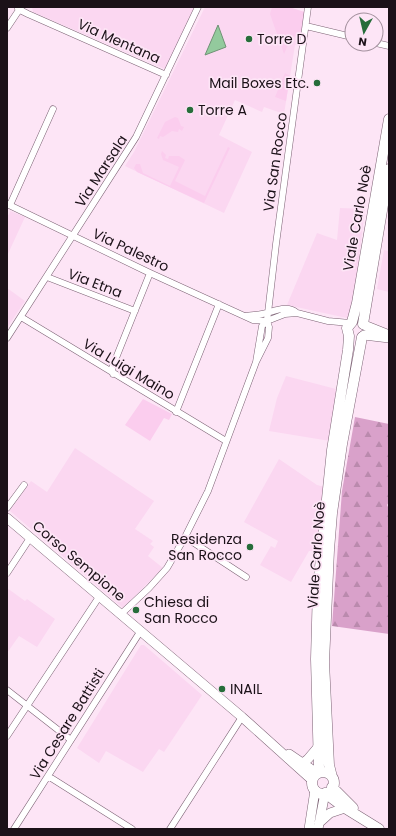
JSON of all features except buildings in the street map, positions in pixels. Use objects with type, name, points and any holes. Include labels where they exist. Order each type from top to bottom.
[{"type":"main road","name":"Viale Carlo Noè","points":[[315,781],[319,746],[316,659],[321,547],[332,450],[350,328],[389,119]]},
{"type":"main road","name":"Viale Carlo Noè","points":[[330,786],[324,662],[332,512],[342,444],[363,330],[389,169]]},
{"type":"main road","points":[[358,321],[363,330],[355,339],[350,328],[358,321]]},
{"type":"main road","points":[[330,786],[319,793],[315,781],[327,773],[330,786],[345,808],[379,829]]},
{"type":"main road","points":[[330,786],[367,822]]},
{"type":"street","name":"Via Marsala","points":[[7,338],[136,137],[198,7]]},
{"type":"street","name":"Via San Rocco","points":[[120,614],[149,588],[167,568],[185,537],[208,491],[256,362],[268,338],[269,327],[267,321],[276,244],[308,7]]},
{"type":"street","name":"Via Mentana","points":[[19,8],[166,75]]},
{"type":"street","points":[[7,28],[19,8]]},
{"type":"street","points":[[306,26],[344,35]]},
{"type":"street","points":[[8,204],[53,108]]},
{"type":"street","name":"Via Palestro","points":[[8,204],[150,273],[253,320],[267,321]]},
{"type":"street","points":[[113,374],[112,368],[150,273]]},
{"type":"street","name":"Via Etna","points":[[47,277],[135,312]]},
{"type":"street","points":[[176,412],[219,304]]},
{"type":"street","points":[[246,316],[286,309],[293,309],[297,313]]},
{"type":"street","points":[[267,321],[285,314],[297,313],[350,328]]},
{"type":"street","name":"Via Luigi Maino","points":[[21,317],[226,441]]},
{"type":"street","points":[[363,330],[389,335]]},
{"type":"street","points":[[363,330],[389,338]]},
{"type":"street","points":[[7,508],[24,485]]},
{"type":"street","name":"Corso Sempione","points":[[7,518],[242,717],[315,781]]},
{"type":"street","points":[[185,537],[246,577]]},
{"type":"street","points":[[7,573],[30,538]]},
{"type":"street","points":[[7,736],[99,597]]},
{"type":"street","name":"Via Cesare Battisti","points":[[14,829],[140,632]]},
{"type":"street","points":[[7,690],[71,740]]},
{"type":"street","points":[[170,829],[242,717]]},
{"type":"street","points":[[303,763],[319,746]]},
{"type":"street","name":"Corso Sempione","points":[[279,749],[303,763],[315,781]]},
{"type":"street","points":[[48,776],[132,829]]},
{"type":"street","points":[[309,829],[315,781]]},
{"type":"street","points":[[318,826],[330,786]]},
{"type":"street","points":[[318,826],[330,813],[345,808]]},
{"type":"shaded area","points":[[32,7],[194,7],[165,69],[33,12]]},
{"type":"shaded area","points":[[205,7],[289,7],[304,12],[299,46],[295,45],[284,114],[264,107],[262,112],[235,100],[219,135],[252,152],[224,213],[125,166],[134,152]]},
{"type":"shaded area","points":[[272,7],[289,7],[304,12],[301,34],[291,38],[284,54],[270,14]]},
{"type":"shaded area","points":[[218,25],[226,47],[205,55]]},
{"type":"shaded area","points":[[285,73],[290,76],[286,101],[275,97]]},
{"type":"shaded area","points":[[175,117],[178,118],[181,126],[184,127],[182,131],[179,129],[178,132],[172,131],[163,137],[160,136],[159,139],[157,138],[165,122]]},
{"type":"shaded area","points":[[228,147],[230,148],[204,203],[137,172],[134,168],[136,164],[140,164],[143,173],[170,186],[179,167],[163,160],[161,154],[162,151],[166,155],[165,158],[168,159],[169,156],[179,156],[185,160],[175,181],[205,196]]},
{"type":"shaded area","points":[[340,208],[365,209],[352,315],[347,318],[287,305],[317,233],[337,240]]},
{"type":"shaded area","points":[[10,211],[25,217],[7,256],[7,214],[9,215]]},
{"type":"shaded area","points":[[384,250],[389,251],[389,292],[377,289]]},
{"type":"shaded area","points":[[7,288],[25,301],[7,328]]},
{"type":"shaded area","points":[[286,376],[336,389],[330,441],[269,431],[277,398]]},
{"type":"shaded area","points":[[143,399],[172,414],[169,420],[164,418],[150,441],[125,425]]},
{"type":"shaded area","points":[[75,448],[154,501],[135,529],[153,541],[150,544],[154,547],[148,556],[163,568],[123,608],[10,511],[31,481],[47,492]]},
{"type":"shaded area","points":[[279,459],[317,485],[325,487],[316,551],[309,551],[291,582],[260,565],[271,546],[275,548],[278,541],[244,522]]},
{"type":"shaded area","points":[[7,588],[25,601],[27,599],[55,619],[37,647],[19,636],[7,653]]},
{"type":"shaded area","points":[[141,645],[144,645],[202,695],[164,752],[159,749],[143,772],[106,751],[99,763],[77,748]]},
{"type":"green space","points":[[355,417],[389,424],[389,502],[387,505],[389,509],[389,634],[332,626],[342,491]]},
{"type":"place","name":"Torre D","points":[[249,39]]},
{"type":"place","name":"Mail Boxes Etc.","points":[[317,83]]},
{"type":"place","name":"Torre A","points":[[190,110]]},
{"type":"place","name":"Residenza San Rocco","points":[[250,547]]},
{"type":"place","name":"Chiesa di San Rocco","points":[[136,610]]},
{"type":"place","name":"INAIL","points":[[222,689]]}]
